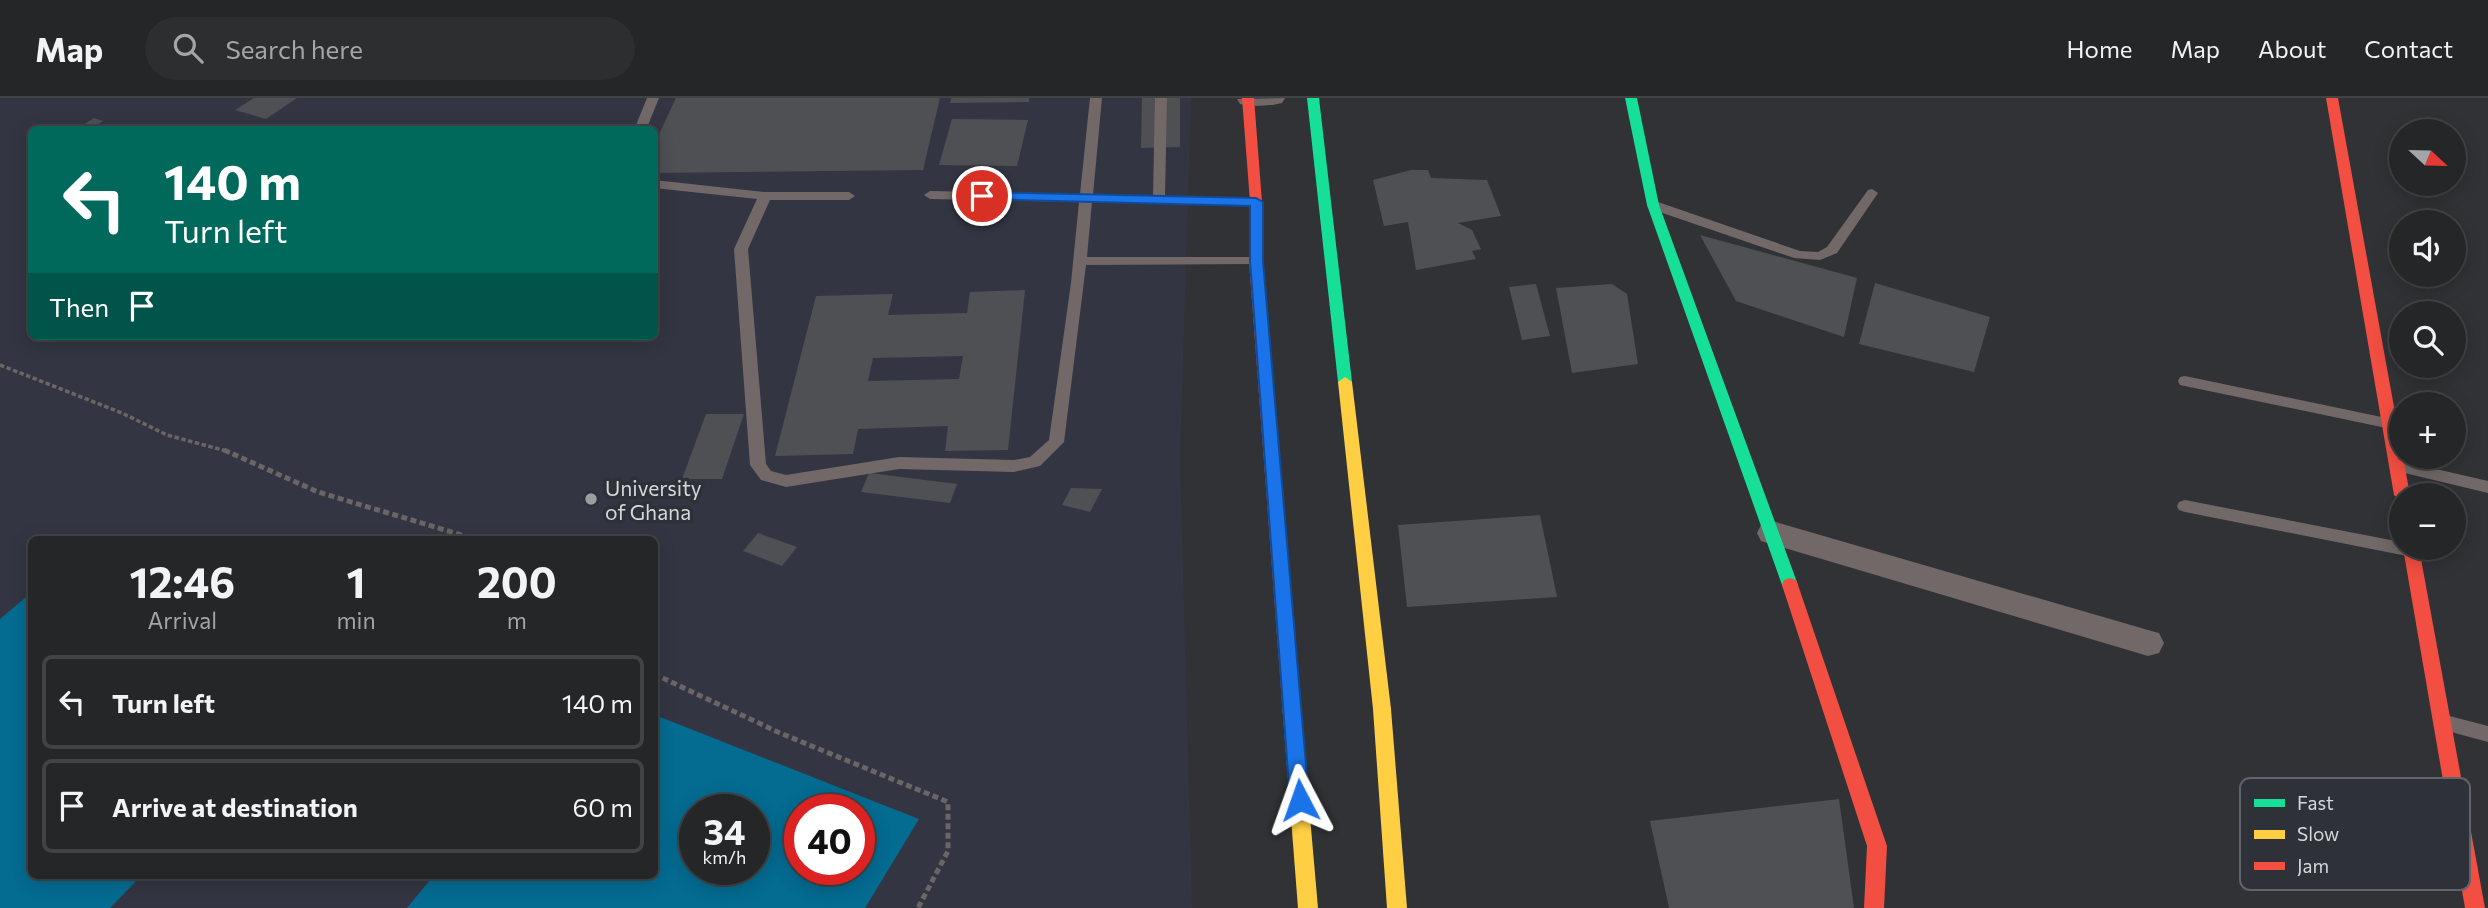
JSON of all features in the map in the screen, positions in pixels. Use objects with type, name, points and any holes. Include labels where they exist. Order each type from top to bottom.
[{"type":"street","points":[[1274,98],[1248,98],[1256,202],[1256,261],[1308,908]]},
{"type":"street","points":[[1313,98],[1382,709],[1397,908]]},
{"type":"street","points":[[1631,98],[1653,205],[1772,533],[1877,846],[1874,908]]},
{"type":"street","points":[[2332,98],[2389,413]]},
{"type":"street","points":[[1772,533],[2148,643]]},
{"type":"street","points":[[2414,560],[2452,778]]},
{"type":"street","points":[[2470,878],[2475,908]]},
{"type":"lane","points":[[642,126],[653,98]]},
{"type":"lane","points":[[765,196],[741,249],[758,465],[766,476],[786,481],[899,463],[1014,466],[1035,462],[1056,442],[1080,261],[1096,98]]},
{"type":"lane","points":[[1159,199],[1161,98]]},
{"type":"lane","points":[[658,184],[765,196],[849,195]]},
{"type":"lane","points":[[1653,205],[1799,255],[1820,256],[1832,250],[1872,193]]},
{"type":"lane","points":[[930,195],[1256,202]]},
{"type":"lane","points":[[1080,261],[1256,261]]},
{"type":"lane","points":[[2185,381],[2389,424]]},
{"type":"lane","points":[[2410,469],[2488,487]]},
{"type":"lane","points":[[2185,506],[2389,545]]},
{"type":"lane","points":[[2442,723],[2488,734]]},
{"type":"lane","points":[[2470,872],[2488,878]]},
{"type":"path","points":[[0,365],[122,413],[167,435],[229,452],[318,492],[465,536]]},
{"type":"path","points":[[658,676],[780,733],[948,802],[948,851],[918,908]]},
{"type":"shaded area","name":"University of Ghana","points":[[0,98],[1191,98],[1180,459],[1192,908],[0,908]]},
{"type":"water","points":[[28,596],[28,879],[138,879],[110,908],[0,908],[0,619]]},
{"type":"water","points":[[658,716],[856,794],[784,794],[784,885],[875,885],[875,802],[919,819],[865,908],[407,908],[431,879],[658,879]]},
{"type":"building","points":[[254,98],[297,98],[266,119],[235,110]]},
{"type":"building","points":[[676,98],[940,98],[923,170],[658,173],[658,136]]},
{"type":"building","points":[[951,98],[1029,98],[1029,102],[950,103]]},
{"type":"building","points":[[1142,98],[1180,98],[1180,147],[1141,148]]},
{"type":"building","points":[[94,118],[103,121],[95,126],[81,126]]},
{"type":"building","points":[[952,119],[1028,120],[1017,166],[939,165]]},
{"type":"building","points":[[1411,170],[1428,170],[1431,178],[1487,180],[1501,216],[1458,223],[1472,230],[1481,249],[1472,251],[1476,259],[1416,270],[1408,222],[1384,226],[1373,180]]},
{"type":"building","points":[[1700,235],[1857,278],[1844,337],[1736,301]]},
{"type":"building","points":[[1875,283],[1990,317],[1974,372],[1859,344]]},
{"type":"building","points":[[1536,284],[1550,336],[1522,340],[1509,287]]},
{"type":"building","points":[[1612,284],[1627,294],[1638,364],[1572,373],[1556,288]]},
{"type":"building","points":[[1025,290],[1008,450],[945,451],[948,426],[858,429],[853,454],[775,456],[816,296],[893,294],[888,315],[967,313],[970,292]],"holes":[[[963,356],[959,379],[868,381],[873,358]]]},
{"type":"building","points":[[706,414],[744,414],[722,479],[682,479]]},
{"type":"building","points":[[869,473],[957,484],[950,503],[861,492]]},
{"type":"building","points":[[1071,488],[1102,489],[1090,512],[1062,505]]},
{"type":"building","points":[[1540,515],[1557,597],[1407,607],[1398,525]]},
{"type":"building","points":[[758,533],[797,547],[782,566],[743,551]]},
{"type":"building","points":[[1839,799],[1854,908],[1669,908],[1650,821]]},
{"type":"traffic: fast","points":[[1313,98],[1345,382]]},
{"type":"traffic: fast","points":[[1631,98],[1653,205],[1790,585]]},
{"type":"traffic: slow","points":[[1345,382],[1382,709],[1397,908]]},
{"type":"traffic: slow","points":[[1291,702],[1308,908]]},
{"type":"traffic: jam","points":[[1248,98],[1256,202],[1256,261],[1291,702]]},
{"type":"traffic: jam","points":[[2332,98],[2400,483]]},
{"type":"traffic: jam","points":[[2413,560],[2452,778]]},
{"type":"traffic: jam","points":[[1790,585],[1877,846],[1874,908]]},
{"type":"traffic: jam","points":[[2470,880],[2475,908]]},
{"type":"place","name":"University of Ghana","points":[[591,499]]},
{"type":"route","points":[[982,196],[1256,202],[1256,261],[1300,800]]}]
